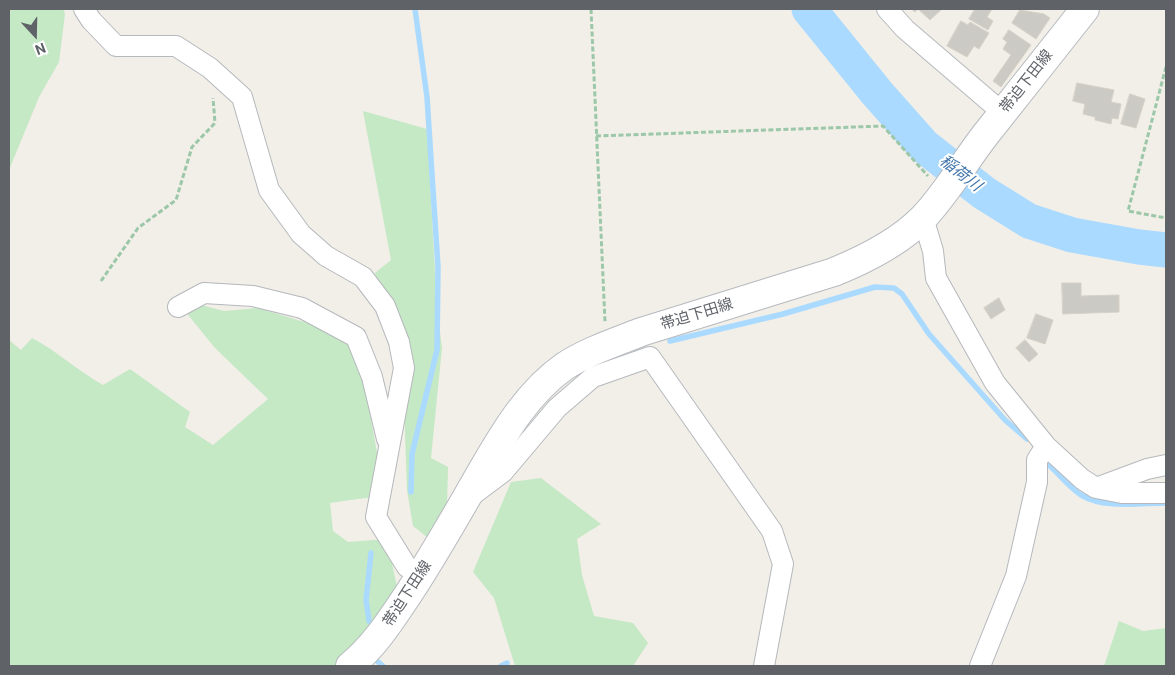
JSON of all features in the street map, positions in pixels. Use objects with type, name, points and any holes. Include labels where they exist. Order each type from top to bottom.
[{"type":"main road","name":"帯迫下田線","points":[[350,666],[366,653],[422,574],[506,430],[541,387],[565,367],[606,346],[641,332],[834,272],[859,262],[887,246],[923,218],[1003,112],[1085,9]]},
{"type":"street","points":[[84,9],[91,20],[116,46],[176,46],[210,68],[242,98],[269,190],[300,234],[326,256],[364,277],[384,306],[399,342],[404,368],[376,517],[407,567],[422,574]]},
{"type":"street","points":[[887,9],[905,29],[1003,112]]},
{"type":"street","points":[[923,218],[932,251],[936,278],[994,383],[1046,446],[1082,479],[1096,488],[1122,493],[1166,493]]},
{"type":"street","points":[[178,307],[204,293],[252,296],[302,308],[356,337],[372,377],[389,446]]},
{"type":"street","points":[[464,501],[503,472],[557,408],[593,377],[650,357],[772,531],[783,564],[764,666]]},
{"type":"street","points":[[980,666],[1016,576],[1037,482],[1036,460],[1046,446]]},
{"type":"street","points":[[1096,488],[1166,464]]},
{"type":"path","points":[[590,9],[606,346]]},
{"type":"path","points":[[1166,67],[1128,212],[1166,218]]},
{"type":"path","points":[[100,281],[138,228],[176,200],[192,147],[216,123],[210,68]]},
{"type":"path","points":[[596,136],[884,126],[947,188]]},
{"type":"green space","points":[[9,9],[63,9],[65,14],[59,62],[39,97],[9,170]]},
{"type":"green space","points":[[363,111],[427,129],[437,308],[442,348],[431,458],[448,467],[447,506],[440,528],[427,537],[413,526],[407,490],[404,405],[383,299],[375,273],[391,260]]},
{"type":"green space","points":[[180,305],[201,305],[224,311],[258,308],[314,325],[345,341],[361,361],[385,499],[365,498],[330,503],[333,531],[348,542],[387,539],[398,592],[364,644],[335,666],[9,666],[9,340],[21,350],[32,338],[103,385],[130,369],[190,412],[185,427],[213,445],[268,399],[215,348]]},
{"type":"green space","points":[[541,478],[601,524],[577,539],[582,575],[594,616],[633,623],[648,643],[633,666],[515,666],[494,598],[473,572],[511,482]]},
{"type":"green space","points":[[1119,621],[1143,631],[1166,628],[1166,666],[1104,666]]},
{"type":"building","points":[[918,9],[942,9],[930,20]]},
{"type":"building","points":[[975,9],[992,9],[987,17],[993,21],[988,30],[969,19]]},
{"type":"building","points":[[1020,10],[1044,14],[1050,18],[1036,39],[1012,23]]},
{"type":"building","points":[[961,21],[968,25],[970,22],[989,33],[979,49],[974,46],[967,57],[947,46]]},
{"type":"building","points":[[1009,30],[1031,45],[1001,87],[993,81],[1011,55],[1003,49],[1007,42],[1003,39]]},
{"type":"building","points":[[1077,83],[1114,90],[1111,102],[1121,104],[1118,119],[1112,118],[1111,124],[1095,120],[1095,117],[1083,114],[1085,104],[1073,101]]},
{"type":"building","points":[[1130,94],[1145,99],[1136,128],[1121,124]]},
{"type":"building","points":[[1062,283],[1081,283],[1081,296],[1119,295],[1119,312],[1063,314]]},
{"type":"building","points":[[999,298],[1005,310],[991,319],[984,308]]},
{"type":"building","points":[[1036,314],[1053,320],[1045,344],[1027,338]]},
{"type":"building","points":[[1025,340],[1038,354],[1029,362],[1016,348]]},
{"type":"waterway","points":[[411,492],[412,454],[437,350],[438,267],[427,97],[415,9]]},
{"type":"waterway","name":"稲荷川","points":[[809,9],[877,93],[924,146],[984,193],[1029,221],[1072,235],[1166,250]]},
{"type":"waterway","points":[[670,341],[783,314],[875,287],[894,288],[902,294],[929,334],[1005,420],[1027,439]]},
{"type":"waterway","points":[[1049,465],[1077,492],[1090,499],[1112,504],[1166,503]]},
{"type":"waterway","points":[[369,621],[366,600],[371,553]]},
{"type":"waterway","points":[[377,661],[383,666]]},
{"type":"waterway","points":[[501,666],[507,663]]}]
